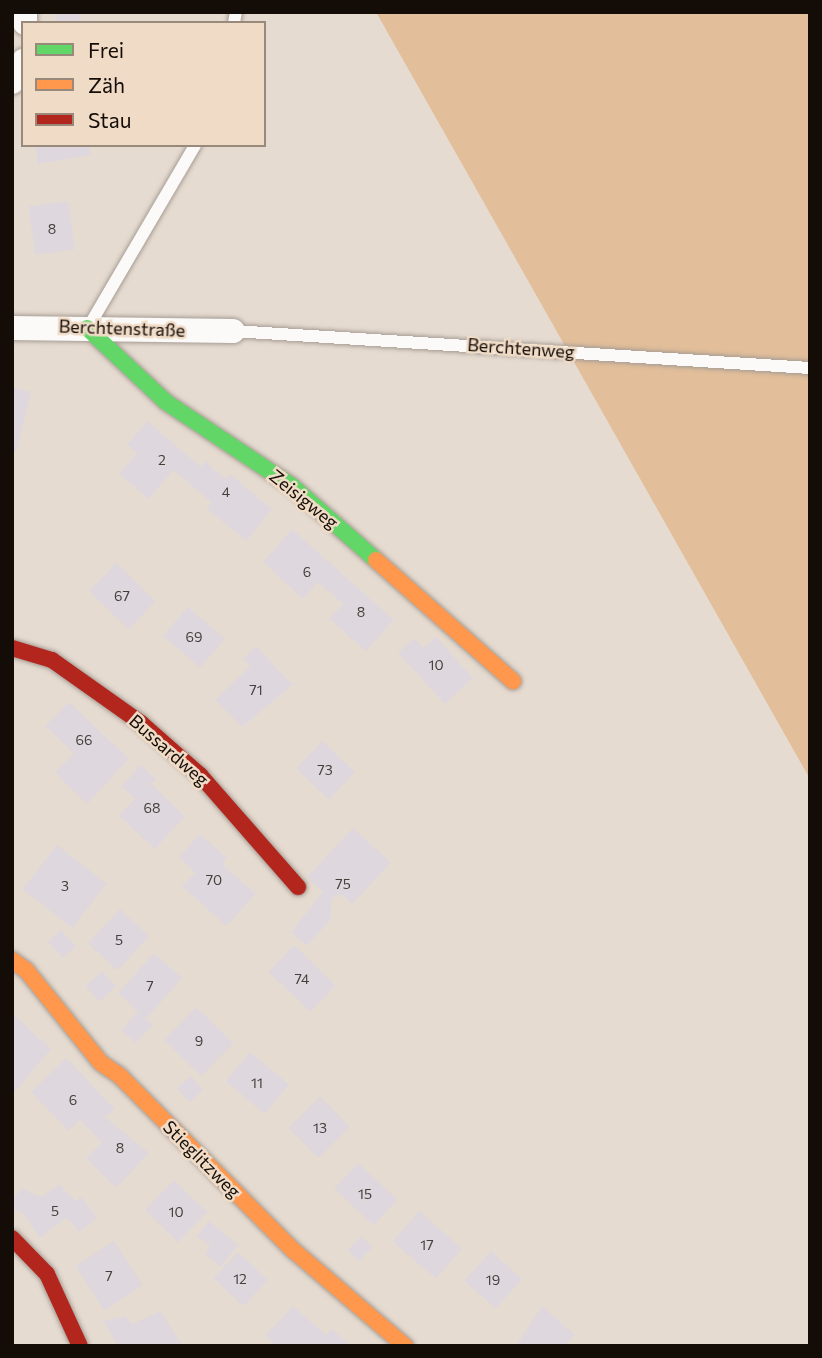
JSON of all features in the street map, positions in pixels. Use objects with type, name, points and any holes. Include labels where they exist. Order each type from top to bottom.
[{"type":"street","points":[[12,82],[21,65]]},
{"type":"street","name":"Berchtenstraße","points":[[12,328],[233,331]]},
{"type":"street","name":"Zeisigweg","points":[[87,328],[166,402],[292,485],[513,681]]},
{"type":"street","name":"Bussardweg","points":[[12,648],[51,660],[141,723],[200,775],[298,887]]},
{"type":"street","name":"Stieglitzweg","points":[[12,960],[26,970],[101,1063],[119,1075],[293,1250],[405,1346]]},
{"type":"street","points":[[12,1238],[47,1274],[80,1346]]},
{"type":"lane","points":[[87,328],[193,147]]},
{"type":"lane","name":"Berchtenweg","points":[[233,331],[810,368]]},
{"type":"shaded area","points":[[376,12],[810,12],[810,779]]},
{"type":"building","points":[[55,12],[79,12],[81,21],[56,21]]},
{"type":"building","points":[[35,147],[89,147],[91,155],[38,164]]},
{"type":"building","points":[[68,201],[75,250],[35,255],[28,207]]},
{"type":"building","points":[[12,387],[31,392],[16,452],[12,452]]},
{"type":"building","points":[[147,421],[201,467],[205,461],[226,479],[230,474],[272,509],[246,541],[206,508],[211,502],[173,470],[149,499],[119,474],[137,453],[127,445]]},
{"type":"building","points":[[292,529],[394,620],[366,651],[329,619],[343,604],[318,582],[303,599],[263,562]]},
{"type":"building","points":[[116,563],[156,601],[128,629],[89,591]]},
{"type":"building","points":[[188,607],[225,639],[200,668],[163,636]]},
{"type":"building","points":[[436,637],[473,678],[445,704],[398,653],[414,638],[424,648]]},
{"type":"building","points":[[256,646],[293,685],[242,727],[215,700],[250,666],[243,659]]},
{"type":"building","points":[[69,702],[129,759],[87,804],[55,773],[74,753],[45,726]]},
{"type":"building","points":[[322,741],[355,772],[329,799],[296,769]]},
{"type":"building","points":[[141,765],[156,779],[151,784],[185,816],[155,849],[119,816],[135,799],[121,787]]},
{"type":"building","points":[[353,828],[391,863],[352,904],[341,894],[332,898],[331,919],[307,946],[291,932],[323,892],[307,877]]},
{"type":"building","points":[[200,834],[227,858],[222,864],[256,894],[226,926],[182,886],[195,873],[179,857]]},
{"type":"building","points":[[57,845],[107,884],[72,928],[23,889]]},
{"type":"building","points":[[120,909],[149,936],[117,971],[88,943]]},
{"type":"building","points":[[61,930],[76,946],[63,958],[48,942]]},
{"type":"building","points":[[294,945],[336,985],[310,1012],[268,972]]},
{"type":"building","points":[[154,953],[182,978],[146,1019],[153,1025],[136,1043],[121,1030],[138,1011],[118,993]]},
{"type":"building","points":[[102,971],[116,986],[100,1002],[85,987]]},
{"type":"building","points":[[196,1007],[233,1043],[201,1076],[164,1040]]},
{"type":"building","points":[[12,1013],[51,1049],[12,1095]]},
{"type":"building","points":[[250,1052],[289,1085],[265,1114],[226,1081]]},
{"type":"building","points":[[66,1058],[115,1109],[105,1117],[149,1153],[116,1188],[86,1158],[102,1143],[80,1120],[69,1131],[31,1092]]},
{"type":"building","points":[[190,1076],[203,1090],[190,1102],[177,1088]]},
{"type":"building","points":[[320,1097],[350,1127],[319,1158],[289,1128]]},
{"type":"building","points":[[358,1163],[397,1200],[374,1225],[334,1189]]},
{"type":"building","points":[[174,1180],[207,1212],[178,1242],[145,1210]]},
{"type":"building","points":[[59,1184],[76,1201],[81,1197],[97,1217],[80,1232],[66,1218],[40,1238],[23,1213],[12,1209],[12,1202],[21,1188],[41,1197]]},
{"type":"building","points":[[419,1211],[462,1248],[436,1279],[393,1241]]},
{"type":"building","points":[[209,1221],[238,1245],[221,1267],[205,1254],[210,1246],[197,1236]]},
{"type":"building","points":[[361,1236],[373,1247],[359,1262],[347,1251]]},
{"type":"building","points":[[114,1241],[143,1285],[104,1311],[75,1266]]},
{"type":"building","points":[[491,1251],[522,1279],[495,1309],[464,1281]]},
{"type":"building","points":[[238,1252],[268,1280],[243,1306],[213,1278]]},
{"type":"building","points":[[293,1306],[326,1335],[332,1329],[351,1346],[276,1346],[265,1336]]},
{"type":"building","points":[[542,1306],[575,1335],[565,1346],[516,1346]]},
{"type":"building","points":[[160,1311],[183,1346],[118,1346],[103,1321],[125,1316],[132,1324]]},
{"type":"traffic: fast","points":[[87,328],[166,402],[292,486],[376,560]]},
{"type":"traffic: slow","points":[[376,560],[513,681]]},
{"type":"traffic: slow","points":[[12,960],[26,970],[101,1063],[119,1075],[293,1250],[405,1346]]},
{"type":"traffic: jam","points":[[12,648],[52,660],[141,723],[200,775],[298,887]]},
{"type":"traffic: jam","points":[[12,1238],[47,1274],[80,1346]]}]
